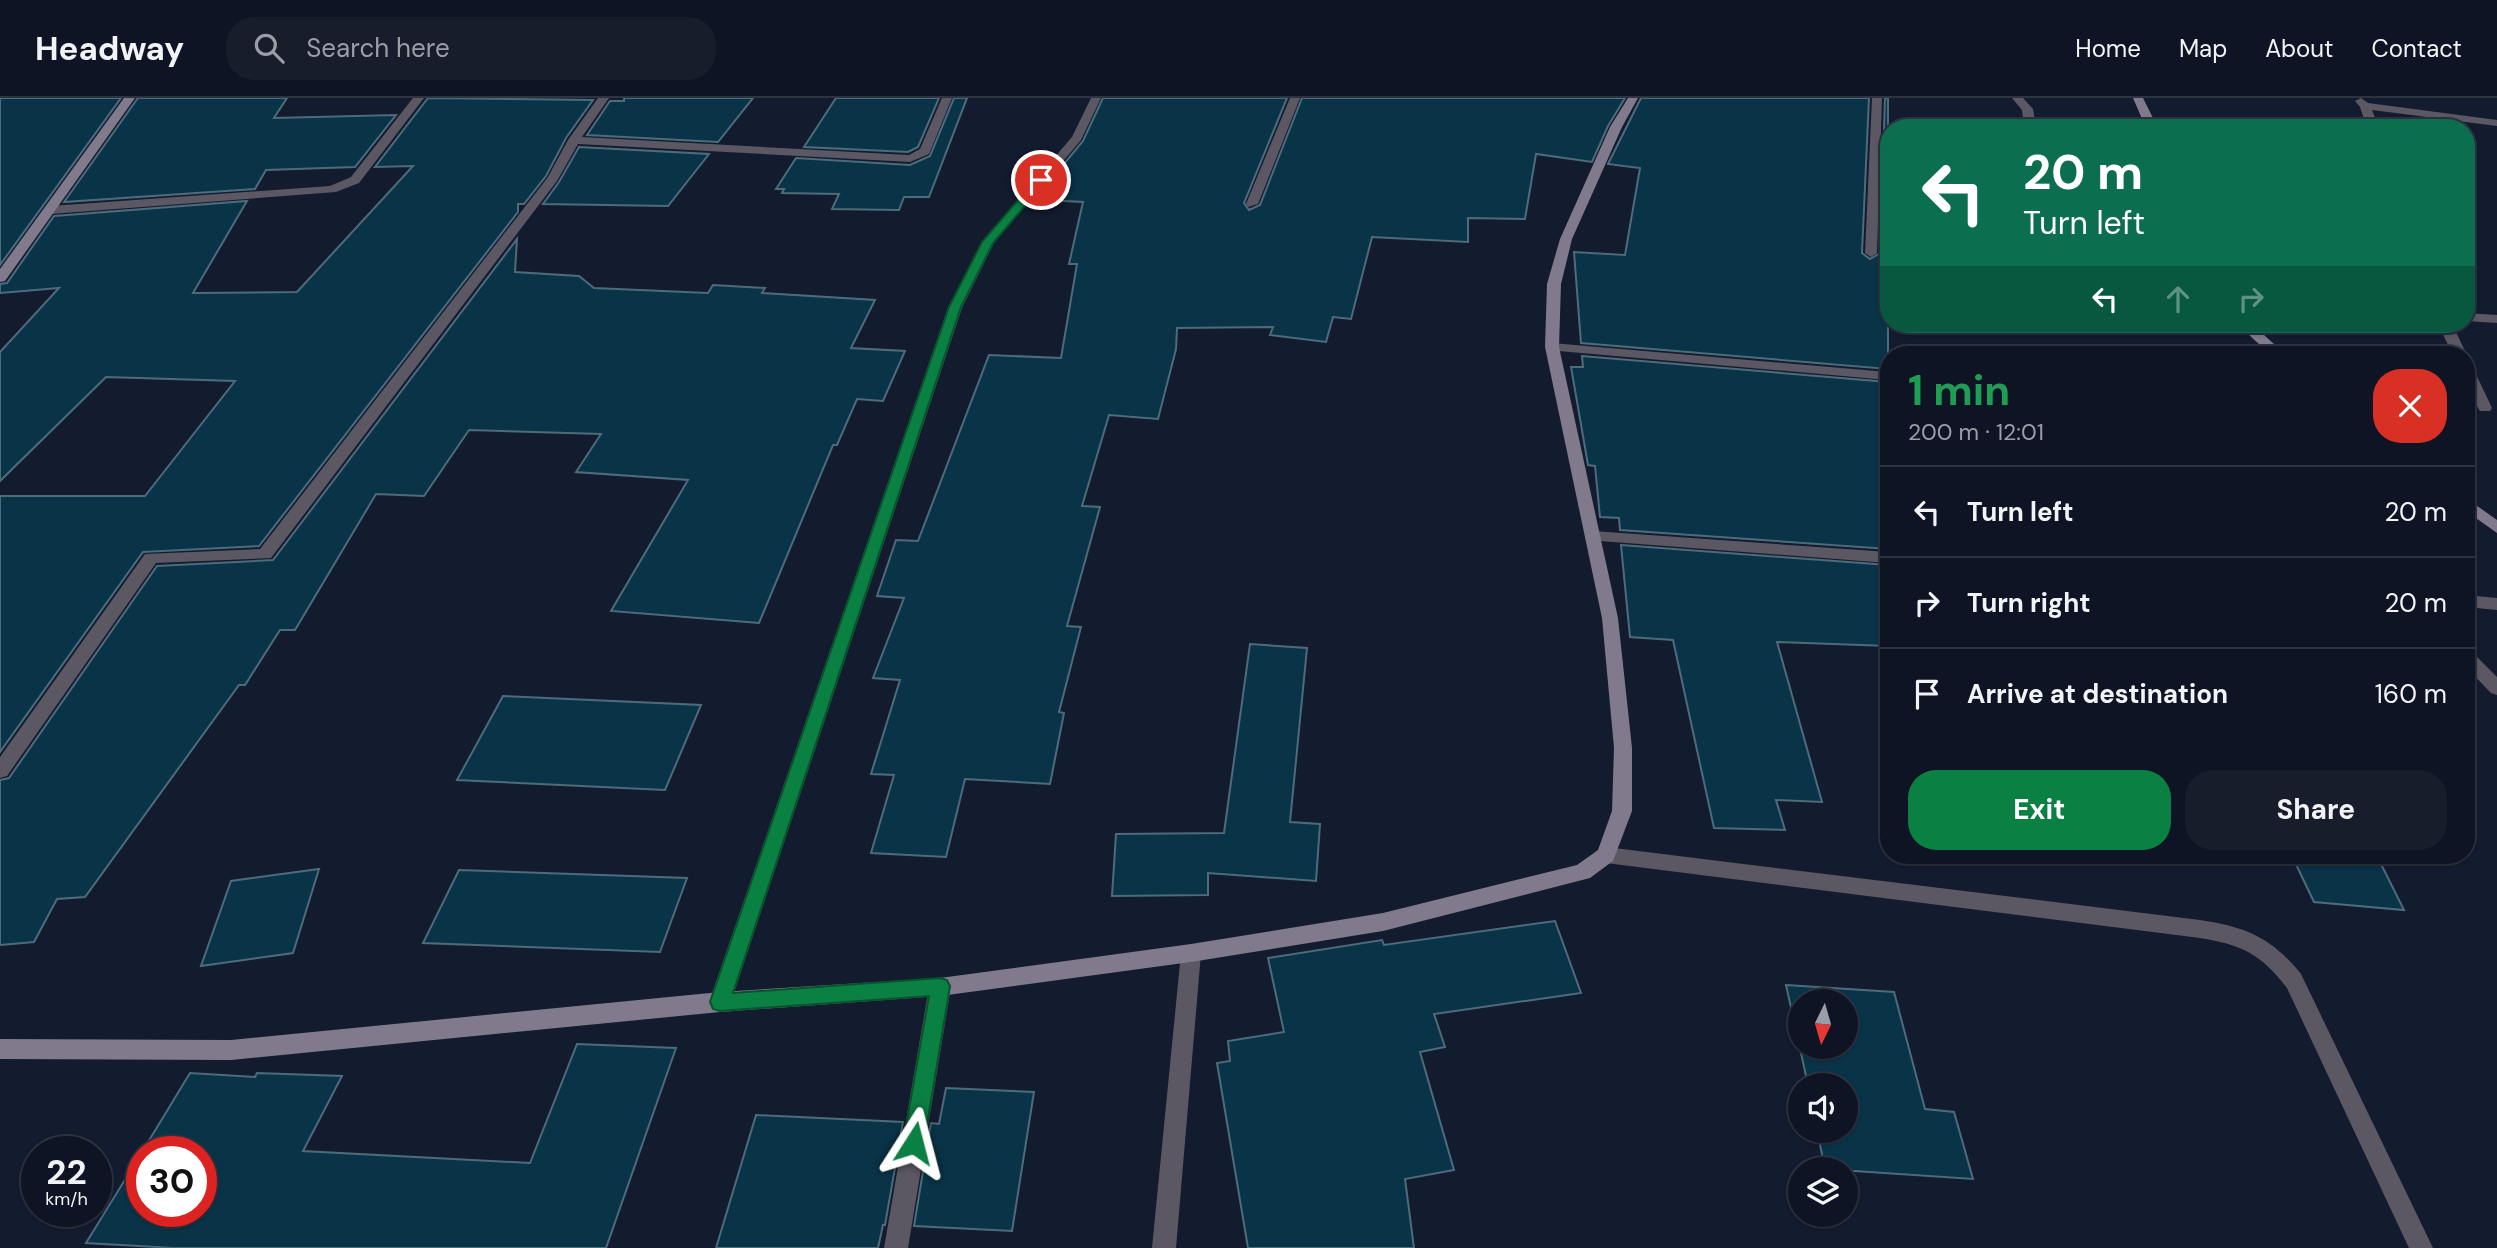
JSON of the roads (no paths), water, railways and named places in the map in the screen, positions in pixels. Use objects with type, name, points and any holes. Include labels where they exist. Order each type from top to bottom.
[{"type":"street","points":[[0,278],[130,98]]},
{"type":"street","points":[[51,210],[332,189],[355,180],[419,98]]},
{"type":"street","points":[[0,771],[151,558],[265,554],[553,178],[574,140],[604,98]]},
{"type":"street","points":[[574,140],[911,159],[926,149],[947,98]]},
{"type":"street","points":[[720,1002],[955,307],[988,242],[1077,138],[1096,98]]},
{"type":"street","points":[[1252,204],[1295,98]]},
{"type":"street","points":[[0,1049],[231,1050],[720,1002],[940,986],[1191,953],[1383,922],[1583,872],[1606,855],[1622,811],[1623,748],[1610,618],[1552,347],[1554,284],[1566,239],[1616,127],[1633,98]]},
{"type":"street","points":[[1871,253],[1877,98]]},
{"type":"street","points":[[2017,98],[2027,109],[2029,119]]},
{"type":"street","points":[[2138,98],[2148,119]]},
{"type":"street","points":[[2362,102],[2471,119]]},
{"type":"street","points":[[2362,102],[2369,119]]},
{"type":"street","points":[[2475,120],[2497,123]]},
{"type":"street","points":[[2475,318],[2497,319]]},
{"type":"street","points":[[2254,333],[2269,346]]},
{"type":"street","points":[[1552,347],[1880,375]]},
{"type":"street","points":[[2475,387],[2485,408]]},
{"type":"street","points":[[2475,509],[2494,522]]},
{"type":"street","points":[[1593,537],[1880,557]]},
{"type":"street","points":[[2475,602],[2497,604]]},
{"type":"street","points":[[2475,665],[2497,688]]},
{"type":"street","points":[[1606,855],[2200,929],[2229,933],[2258,943],[2283,965],[2294,981],[2421,1248]]},
{"type":"street","points":[[1164,1248],[1191,953]]},
{"type":"street","points":[[896,1248],[940,986]]}]
